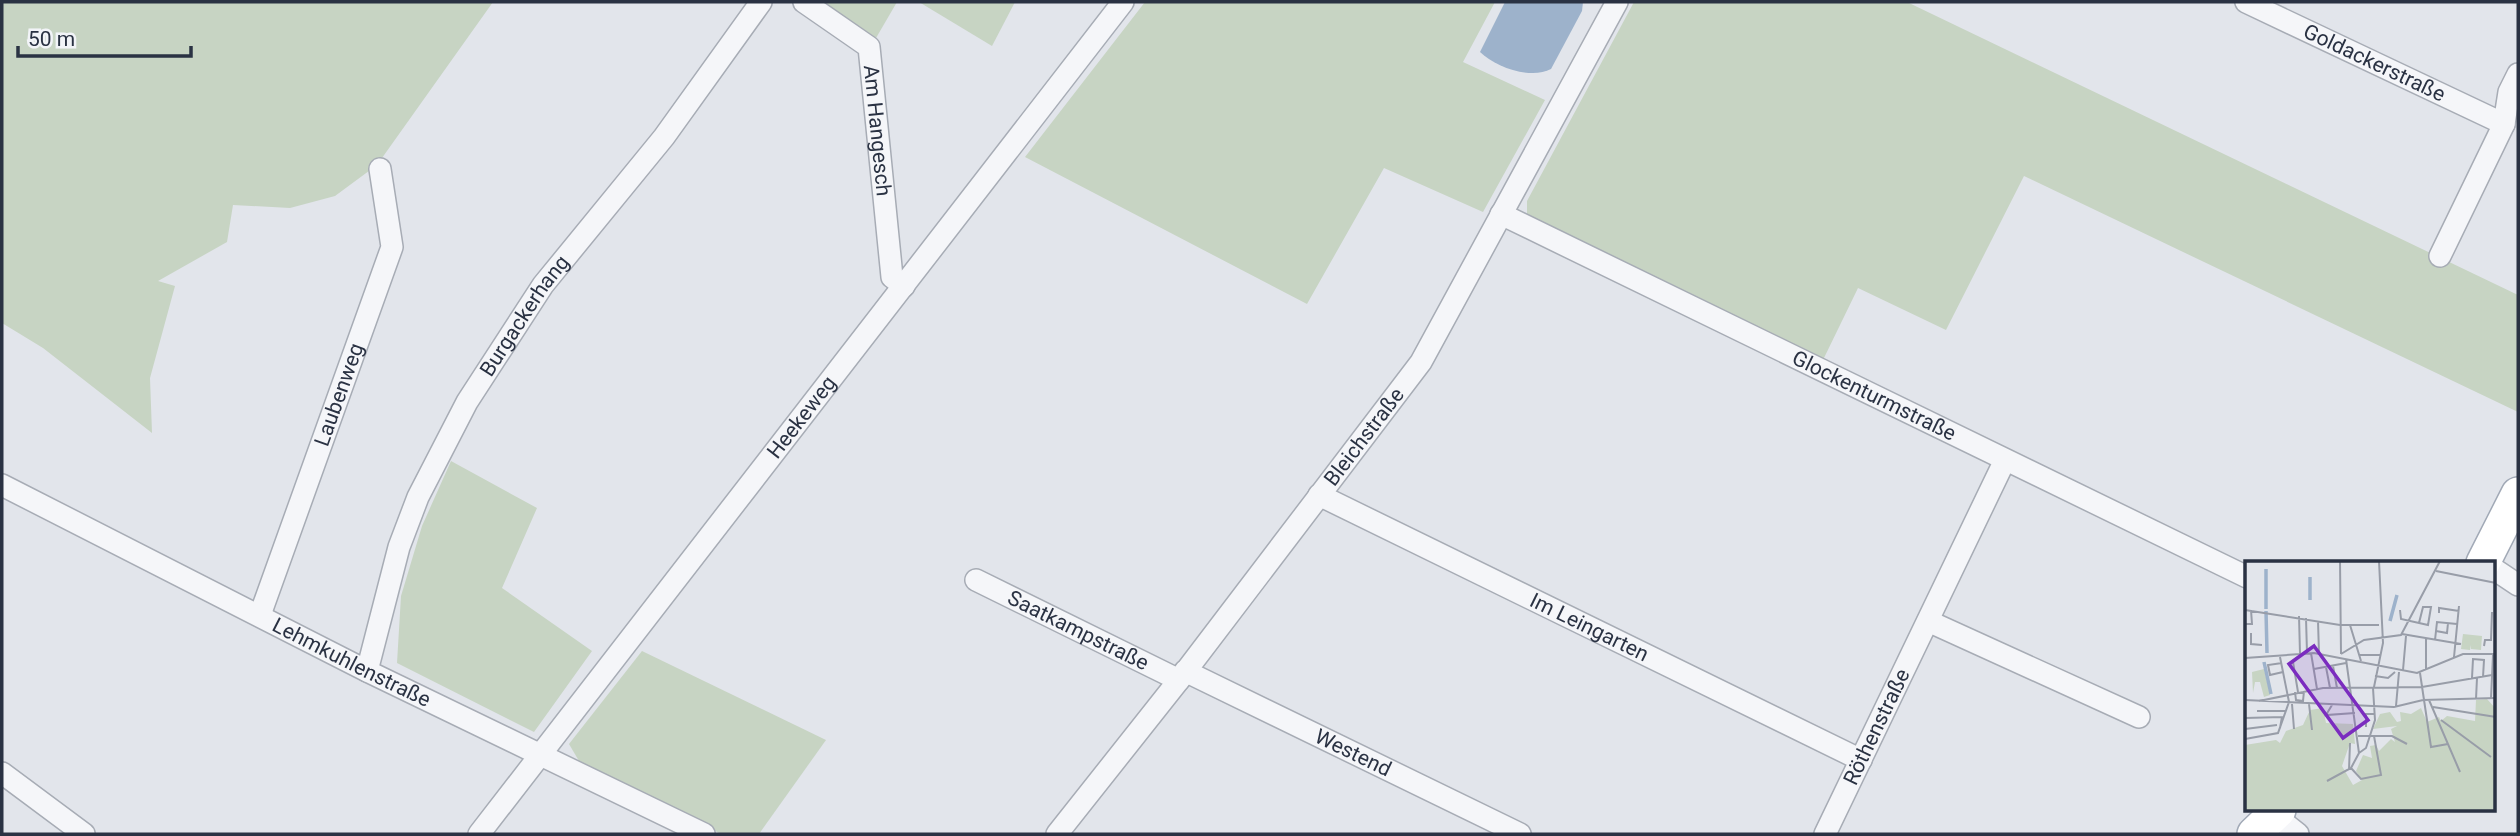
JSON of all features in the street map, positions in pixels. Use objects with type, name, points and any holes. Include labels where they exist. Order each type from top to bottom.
[{"type":"main road","points":[[2484,561],[2518,494]]},
{"type":"street","name":"Burgackerhang","points":[[368,671],[398,547],[418,498],[467,401],[543,285],[664,137],[761,2]]},
{"type":"street","name":"Am Hangesch","points":[[804,2],[869,47],[892,277],[904,286]]},
{"type":"street","name":"Heekeweg","points":[[479,834],[1123,2]]},
{"type":"street","name":"Bleichstraße","points":[[1057,834],[1182,676],[1422,362],[1617,2]]},
{"type":"street","name":"Goldackerstraße","points":[[2246,2],[2504,124]]},
{"type":"street","points":[[2440,256],[2504,124],[2509,92],[2518,74]]},
{"type":"street","name":"Laubenweg","points":[[260,615],[392,247],[380,169]]},
{"type":"street","name":"Glockenturmstraße","points":[[1501,214],[2245,576]]},
{"type":"street","name":"Röthenstraße","points":[[1825,834],[2005,460]]},
{"type":"street","name":"Lehmkuhlenstraße","points":[[2,485],[538,756],[704,834]]},
{"type":"street","name":"Im Leingarten","points":[[1319,495],[1861,760]]},
{"type":"street","points":[[2496,570],[2518,585]]},
{"type":"street","name":"Saatkampstraße","points":[[976,580],[1182,676]]},
{"type":"street","points":[[1928,621],[2139,717]]},
{"type":"street","name":"Westend","points":[[1182,676],[1520,834]]},
{"type":"street","points":[[2,773],[84,834]]},
{"type":"green space","points":[[2,2],[493,2],[377,165],[335,196],[290,208],[233,205],[227,242],[158,281],[175,286],[150,378],[152,433],[43,348],[2,323]]},
{"type":"green space","points":[[822,2],[897,2],[876,38]]},
{"type":"green space","points":[[919,2],[1015,2],[992,46]]},
{"type":"green space","points":[[1145,2],[1495,2],[1463,62],[1545,100],[1483,212],[1384,168],[1307,304],[1025,157]]},
{"type":"green space","points":[[1634,2],[1907,2],[2518,295],[2518,412],[2024,176],[1946,330],[1858,288],[1823,360],[1527,214],[1527,201]]},
{"type":"green space","points":[[451,461],[537,508],[502,588],[592,651],[534,732],[397,663],[401,596],[422,526]]},
{"type":"green space","points":[[642,651],[826,740],[759,834],[721,834],[579,761],[569,744]]},
{"type":"water","points":[[1505,2],[1583,2],[1582,11],[1551,69],[1534,73],[1514,70],[1495,63],[1480,52]]}]
